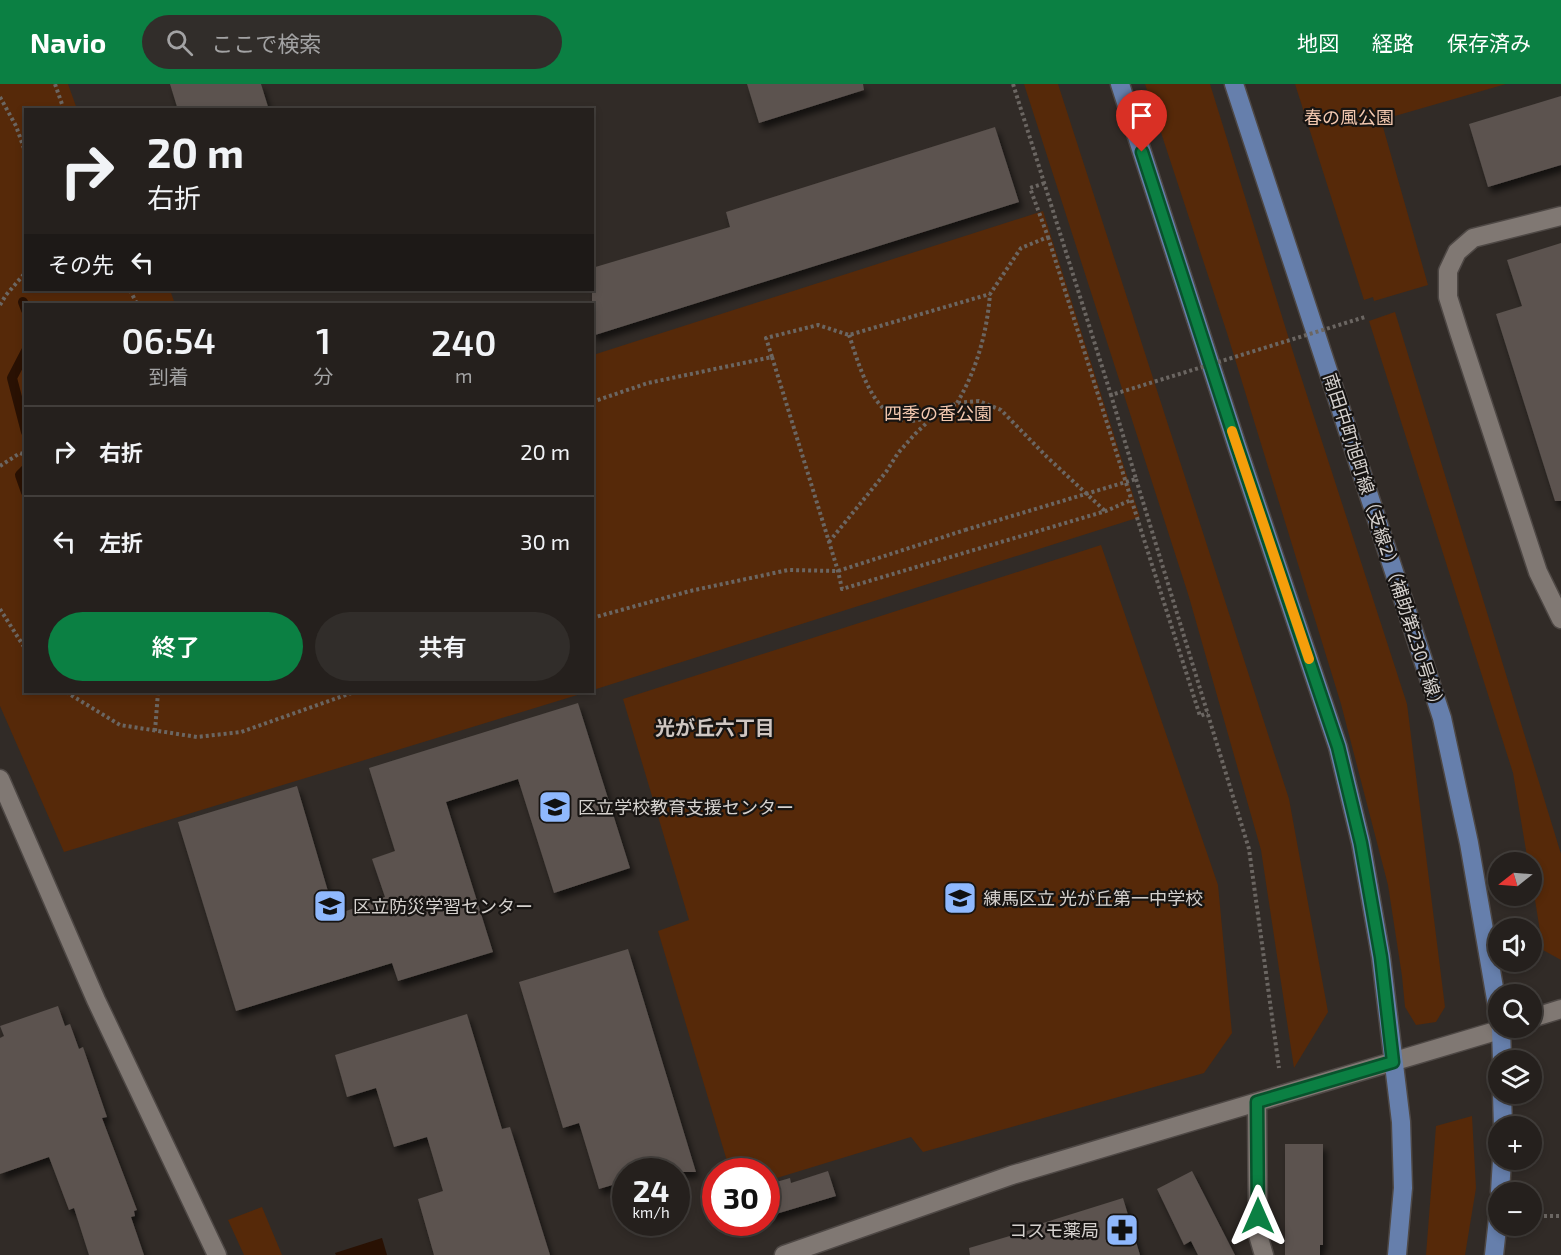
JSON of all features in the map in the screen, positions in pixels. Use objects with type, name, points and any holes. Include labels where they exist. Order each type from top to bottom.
[{"type":"main road","points":[[1120,84],[1237,446],[1338,747],[1361,843],[1379,945],[1401,1133],[1402,1188],[1397,1255]]},
{"type":"main road","name":"南田中町旭町線（支線2）（補助第230号線）","points":[[1234,84],[1443,718],[1495,984]]},
{"type":"main road","points":[[1494,1255],[1496,1236]]},
{"type":"street","points":[[1561,216],[1473,238],[1457,252],[1448,271],[1448,297],[1538,572],[1561,619]]},
{"type":"street","points":[[1,786],[96,1000],[217,1255]]},
{"type":"street","points":[[1542,1015],[1561,1009]]},
{"type":"street","points":[[784,1255],[1012,1175],[1393,1062],[1488,1029]]},
{"type":"street","points":[[1257,1102],[1258,1235],[1264,1255]]},
{"type":"path","points":[[55,84],[63,108]]},
{"type":"path","points":[[1013,84],[1111,395],[1249,849],[1280,1073]]},
{"type":"path","points":[[0,97],[16,126],[24,148]]},
{"type":"path","points":[[1045,183],[1030,188],[1048,237],[1200,716],[1208,713]]},
{"type":"path","points":[[957,403],[966,388],[977,359],[988,321],[990,294],[1021,248],[1048,237]]},
{"type":"path","points":[[0,305],[24,274]]},
{"type":"path","points":[[0,290],[6,295]]},
{"type":"path","points":[[990,294],[849,335],[818,325],[766,338],[842,589],[1106,512],[1131,500]]},
{"type":"path","points":[[1111,395],[1365,316]]},
{"type":"path","points":[[849,335],[870,392],[889,414],[911,421],[935,415],[957,403],[979,401],[1001,410],[1106,512]]},
{"type":"path","points":[[594,401],[648,383],[772,357]]},
{"type":"path","points":[[829,543],[886,472],[898,453],[935,415]]},
{"type":"path","points":[[0,466],[20,453],[24,454]]},
{"type":"path","points":[[594,617],[690,591],[788,570],[838,571],[1136,479]]},
{"type":"path","points":[[0,609],[24,647]]},
{"type":"path","points":[[68,693],[120,725],[197,737],[241,732],[351,693]]},
{"type":"path","points":[[155,731],[158,693]]},
{"type":"path","points":[[1544,1216],[1561,1216]]},
{"type":"green space","points":[[0,84],[68,84],[77,108],[24,108],[24,291],[170,291],[175,303],[24,303],[24,693],[584,693],[64,852],[0,706]]},
{"type":"green space","points":[[1024,84],[1058,84],[1289,799],[1328,1012],[1294,1068],[1261,850],[1189,597]]},
{"type":"green space","points":[[1145,84],[1210,84],[1293,352],[1407,704],[1445,1007],[1436,1022],[1416,1025],[1405,1007],[1388,885],[1341,704],[1227,333]]},
{"type":"green space","name":"春の風公園","points":[[1295,84],[1506,84],[1381,120],[1428,285],[1374,301],[1373,297],[1364,300]]},
{"type":"green space","name":"四季の香公園","points":[[1043,211],[1140,517],[594,690],[594,355]]},
{"type":"green space","points":[[1395,312],[1561,854],[1561,960],[1543,950],[1542,918],[1538,918],[1536,906],[1542,906],[1542,852],[1526,852],[1513,773],[1369,321]]},
{"type":"green space","name":"練馬区立 光が丘第一中学校","points":[[1101,545],[1218,885],[1232,1033],[1204,1073],[923,1152],[911,1137],[780,1177],[780,1158],[726,1158],[658,931],[689,920],[623,699]]},
{"type":"green space","points":[[1472,1116],[1476,1188],[1465,1255],[1426,1255],[1436,1126]]},
{"type":"green space","points":[[262,1207],[282,1255],[244,1255],[228,1220]]},
{"type":"shaded area","points":[[382,1238],[387,1255],[336,1255],[335,1253]]},
{"type":"building","points":[[170,84],[261,84],[268,108],[177,108]]},
{"type":"building","points":[[747,84],[863,84],[864,90],[759,123]]},
{"type":"building","points":[[1561,96],[1561,165],[1488,187],[1469,124]]},
{"type":"building","points":[[995,127],[1019,202],[594,335],[592,291],[594,291],[594,267],[730,227],[726,212]]},
{"type":"building","points":[[1561,243],[1561,501],[1555,501],[1496,314],[1522,306],[1507,260]]},
{"type":"building","points":[[578,703],[630,868],[554,893],[518,779],[446,802],[493,952],[398,981],[392,963],[236,1011],[178,822],[297,786],[335,915],[385,897],[372,859],[395,851],[369,768]]},
{"type":"building","points":[[628,949],[696,1172],[690,1172],[690,1158],[612,1158],[612,1185],[599,1189],[579,1123],[563,1128],[519,982]]},
{"type":"building","points":[[58,1006],[65,1026],[70,1024],[79,1049],[83,1047],[107,1117],[102,1118],[137,1210],[134,1211],[135,1216],[131,1217],[144,1255],[89,1255],[74,1208],[69,1210],[49,1157],[0,1174],[0,1038],[4,1036],[0,1026]]},
{"type":"building","points":[[467,1014],[502,1129],[510,1127],[550,1255],[434,1255],[418,1199],[443,1191],[427,1137],[394,1147],[376,1088],[347,1097],[335,1055]]},
{"type":"building","points":[[1285,1144],[1323,1144],[1323,1245],[1320,1245],[1320,1255],[1285,1255]]},
{"type":"building","points":[[828,1171],[836,1196],[780,1213],[780,1181],[790,1178],[791,1183]]},
{"type":"building","points":[[1192,1171],[1235,1255],[1198,1255],[1191,1241],[1184,1245],[1157,1189]]},
{"type":"building","points":[[1123,1198],[1140,1255],[970,1255],[969,1248],[1044,1226],[1043,1223]]},
{"type":"waterway","points":[[24,355],[12,378],[24,424]]},
{"type":"waterway","points":[[24,471],[20,475],[24,486]]},
{"type":"slow traffic","points":[[1232,431],[1309,659]]},
{"type":"place","name":"区立学校教育支援センター","points":[[555,807]]},
{"type":"place","name":"練馬区立 光が丘第一中学校","points":[[960,898]]},
{"type":"place","name":"区立防災学習センター","points":[[330,906]]},
{"type":"place","name":"コスモ薬局","points":[[1122,1230]]},
{"type":"district","name":"光が丘六丁目","points":[[715,727]]},
{"type":"route","points":[[1142,152],[1338,747],[1361,843],[1384,978],[1393,1062],[1257,1102],[1258,1216]]}]
